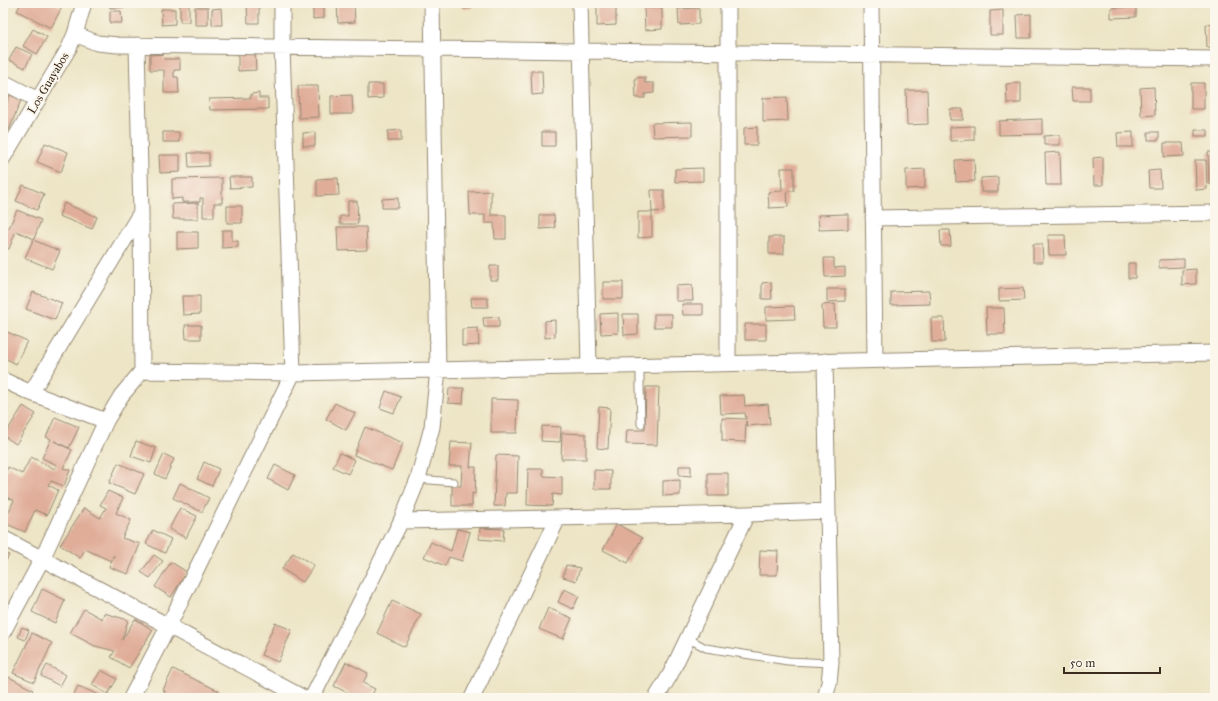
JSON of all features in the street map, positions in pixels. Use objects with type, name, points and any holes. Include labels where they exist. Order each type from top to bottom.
[{"type":"street","name":"Los Guayabos","points":[[3,158],[68,48],[75,34],[84,3]]},
{"type":"street","points":[[132,698],[293,373],[282,46],[282,3]]},
{"type":"street","points":[[312,698],[401,521],[418,479],[432,427],[438,370],[432,3]]},
{"type":"street","points":[[580,3],[589,366]]},
{"type":"street","points":[[728,3],[728,363]]},
{"type":"street","points":[[871,3],[875,360]]},
{"type":"street","points":[[75,34],[97,43],[118,45],[137,44],[1215,59]]},
{"type":"street","points":[[3,632],[42,559],[106,421],[122,396],[142,371],[141,213],[137,44]]},
{"type":"street","points":[[3,82],[38,100]]},
{"type":"street","points":[[32,393],[141,213]]},
{"type":"street","points":[[873,218],[1215,213]]},
{"type":"street","points":[[142,371],[293,373],[1215,353]]},
{"type":"street","points":[[825,361],[831,663],[829,682],[825,698]]},
{"type":"street","points":[[3,380],[32,393],[106,421]]},
{"type":"street","points":[[401,521],[747,514],[828,510]]},
{"type":"street","points":[[656,698],[670,675],[747,514]]},
{"type":"street","points":[[472,698],[558,518]]},
{"type":"street","points":[[3,538],[304,698]]},
{"type":"lane","points":[[640,365],[641,424]]},
{"type":"lane","points":[[418,479],[454,482]]},
{"type":"lane","points":[[687,638],[706,648],[788,661],[831,663]]},
{"type":"building","points":[[21,3],[54,3],[62,7],[51,28],[17,11]]},
{"type":"building","points":[[110,3],[132,3],[132,7],[110,8]]},
{"type":"building","points":[[144,3],[156,3],[156,5],[144,6]]},
{"type":"building","points":[[159,3],[170,3],[170,5],[159,5]]},
{"type":"building","points":[[180,3],[189,3],[189,22],[180,22]]},
{"type":"building","points":[[337,3],[354,3],[355,22],[338,23]]},
{"type":"building","points":[[463,3],[471,3],[472,8],[463,9]]},
{"type":"building","points":[[597,3],[616,3],[616,25],[597,26]]},
{"type":"building","points":[[791,3],[806,3],[806,5],[791,5]]},
{"type":"building","points":[[247,6],[259,6],[259,23],[248,23]]},
{"type":"building","points":[[195,7],[208,7],[208,25],[195,25]]},
{"type":"building","points":[[1136,7],[1136,17],[1111,18],[1111,8]]},
{"type":"building","points":[[221,8],[222,25],[212,25],[212,9]]},
{"type":"building","points":[[313,8],[324,8],[324,18],[313,19]]},
{"type":"building","points":[[644,8],[662,8],[662,29],[645,30]]},
{"type":"building","points":[[699,8],[699,24],[679,25],[678,9]]},
{"type":"building","points":[[161,9],[175,9],[175,24],[162,25]]},
{"type":"building","points":[[1003,10],[1003,35],[990,35],[990,11]]},
{"type":"building","points":[[110,11],[121,11],[122,23],[110,23]]},
{"type":"building","points":[[1031,14],[1031,38],[1018,38],[1017,15]]},
{"type":"building","points":[[1215,24],[1215,47],[1207,47],[1206,25]]},
{"type":"building","points":[[33,29],[47,37],[37,54],[23,46]]},
{"type":"building","points":[[16,47],[32,54],[25,68],[9,60]]},
{"type":"building","points":[[238,52],[255,52],[256,70],[238,71]]},
{"type":"building","points":[[163,54],[164,59],[180,59],[180,70],[174,70],[174,77],[178,77],[179,93],[164,93],[164,70],[150,70],[150,55]]},
{"type":"building","points":[[531,71],[542,71],[543,94],[532,95]]},
{"type":"building","points":[[645,77],[645,83],[654,83],[654,93],[645,94],[645,98],[636,98],[635,78]]},
{"type":"building","points":[[1021,83],[1021,103],[1007,103],[1006,84]]},
{"type":"building","points":[[1191,83],[1204,83],[1204,109],[1191,109]]},
{"type":"building","points":[[368,84],[383,84],[383,98],[368,99]]},
{"type":"building","points":[[298,86],[318,86],[319,117],[299,118]]},
{"type":"building","points":[[1072,87],[1090,87],[1090,101],[1073,101]]},
{"type":"building","points":[[1154,87],[1155,115],[1141,116],[1140,88]]},
{"type":"building","points":[[906,90],[927,90],[928,124],[907,125]]},
{"type":"building","points":[[259,93],[259,98],[268,98],[268,109],[210,110],[209,99],[251,98],[251,94]]},
{"type":"building","points":[[10,95],[21,100],[9,130],[3,127],[3,111]]},
{"type":"building","points":[[352,95],[353,114],[331,114],[331,96]]},
{"type":"building","points":[[787,97],[788,121],[763,122],[763,98]]},
{"type":"building","points":[[950,109],[963,109],[963,120],[950,120]]},
{"type":"building","points":[[1042,119],[1042,134],[999,135],[999,121]]},
{"type":"building","points":[[692,122],[692,136],[653,137],[652,123]]},
{"type":"building","points":[[974,126],[974,140],[950,141],[950,127]]},
{"type":"building","points":[[757,127],[757,145],[744,145],[744,128]]},
{"type":"building","points":[[401,130],[401,141],[388,141],[388,131]]},
{"type":"building","points":[[1195,130],[1208,130],[1208,136],[1195,136]]},
{"type":"building","points":[[163,132],[179,132],[179,142],[163,142]]},
{"type":"building","points":[[315,132],[315,146],[303,146],[303,133]]},
{"type":"building","points":[[542,132],[555,132],[555,146],[542,146]]},
{"type":"building","points":[[1133,132],[1133,147],[1118,147],[1117,133]]},
{"type":"building","points":[[1148,132],[1159,132],[1159,140],[1148,140]]},
{"type":"building","points":[[1060,135],[1060,145],[1044,145],[1044,136]]},
{"type":"building","points":[[45,143],[68,152],[61,172],[37,162]]},
{"type":"building","points":[[1164,143],[1183,143],[1184,156],[1164,157]]},
{"type":"building","points":[[1060,152],[1061,185],[1046,185],[1045,153]]},
{"type":"building","points":[[1208,152],[1215,152],[1215,184],[1209,184]]},
{"type":"building","points":[[188,153],[209,153],[209,166],[189,167]]},
{"type":"building","points":[[159,155],[180,155],[180,172],[160,173]]},
{"type":"building","points":[[1103,157],[1103,185],[1094,185],[1093,158]]},
{"type":"building","points":[[974,159],[975,181],[956,182],[955,160]]},
{"type":"building","points":[[1195,160],[1206,160],[1207,189],[1196,190]]},
{"type":"building","points":[[703,168],[703,181],[675,182],[675,169]]},
{"type":"building","points":[[781,168],[794,168],[794,191],[787,191],[788,207],[769,208],[768,192],[782,191]]},
{"type":"building","points":[[925,169],[925,188],[906,189],[906,170]]},
{"type":"building","points":[[1160,170],[1161,188],[1149,188],[1148,171]]},
{"type":"building","points":[[229,177],[252,177],[252,187],[230,188]]},
{"type":"building","points":[[998,177],[998,192],[981,192],[981,178]]},
{"type":"building","points":[[222,178],[222,203],[214,203],[214,217],[203,217],[203,198],[200,198],[200,202],[182,202],[182,198],[172,199],[172,179]]},
{"type":"building","points":[[338,178],[339,195],[317,196],[317,179]]},
{"type":"building","points":[[23,185],[44,194],[37,210],[16,201]]},
{"type":"building","points":[[651,190],[664,190],[664,211],[652,212]]},
{"type":"building","points":[[491,191],[491,215],[506,215],[506,239],[495,239],[494,223],[485,223],[485,215],[470,215],[469,192]]},
{"type":"building","points":[[398,198],[398,208],[382,208],[382,199]]},
{"type":"building","points":[[348,201],[357,201],[358,224],[340,224],[340,216],[348,216]]},
{"type":"building","points":[[64,203],[97,217],[92,229],[59,216]]},
{"type":"building","points":[[198,203],[198,219],[173,219],[172,204]]},
{"type":"building","points":[[227,206],[242,206],[242,223],[227,223]]},
{"type":"building","points":[[17,210],[41,220],[34,239],[16,231],[9,249],[3,247],[3,226],[9,228]]},
{"type":"building","points":[[638,212],[652,212],[652,237],[638,238]]},
{"type":"building","points":[[848,214],[848,229],[819,230],[818,215]]},
{"type":"building","points":[[540,215],[554,215],[555,228],[540,229]]},
{"type":"building","points":[[337,227],[366,227],[367,250],[338,251]]},
{"type":"building","points":[[222,230],[232,230],[232,241],[238,241],[238,247],[222,248]]},
{"type":"building","points":[[940,230],[950,230],[951,246],[941,246]]},
{"type":"building","points":[[177,232],[198,232],[198,248],[177,249]]},
{"type":"building","points":[[1048,235],[1065,235],[1066,255],[1049,255]]},
{"type":"building","points":[[769,237],[784,237],[784,254],[769,254]]},
{"type":"building","points":[[33,240],[60,251],[52,269],[25,258]]},
{"type":"building","points":[[1033,244],[1042,244],[1043,262],[1033,262]]},
{"type":"building","points":[[824,258],[834,258],[834,268],[845,267],[845,276],[825,277]]},
{"type":"building","points":[[1184,259],[1184,267],[1159,268],[1159,260]]},
{"type":"building","points":[[1128,263],[1135,263],[1135,278],[1128,278]]},
{"type":"building","points":[[490,266],[498,266],[498,280],[490,280]]},
{"type":"building","points":[[1196,269],[1196,284],[1182,285],[1182,270]]},
{"type":"building","points":[[603,282],[623,282],[623,299],[603,299]]},
{"type":"building","points":[[771,282],[772,299],[762,299],[762,283]]},
{"type":"building","points":[[692,285],[693,301],[676,301],[676,286]]},
{"type":"building","points":[[1023,288],[1024,300],[999,301],[999,289]]},
{"type":"building","points":[[827,289],[845,289],[845,301],[827,302]]},
{"type":"building","points":[[929,291],[930,304],[891,305],[891,292]]},
{"type":"building","points":[[33,292],[62,303],[55,320],[26,309]]},
{"type":"building","points":[[182,296],[200,296],[200,314],[183,315]]},
{"type":"building","points":[[471,298],[488,298],[488,307],[472,307]]},
{"type":"building","points":[[682,304],[703,304],[703,315],[683,315]]},
{"type":"building","points":[[835,304],[836,327],[823,327],[822,305]]},
{"type":"building","points":[[794,306],[795,319],[766,320],[766,307]]},
{"type":"building","points":[[986,308],[1004,308],[1005,334],[987,334]]},
{"type":"building","points":[[618,313],[618,333],[601,334],[600,314]]},
{"type":"building","points":[[623,314],[638,314],[638,334],[624,335]]},
{"type":"building","points":[[654,314],[672,314],[672,327],[654,327]]},
{"type":"building","points":[[499,317],[499,327],[484,327],[483,318]]},
{"type":"building","points":[[931,318],[944,318],[945,342],[932,342]]},
{"type":"building","points":[[555,320],[555,337],[545,338],[545,321]]},
{"type":"building","points":[[745,324],[766,324],[766,340],[745,340]]},
{"type":"building","points":[[185,325],[201,325],[201,339],[186,339]]},
{"type":"building","points":[[478,328],[479,345],[462,346],[462,329]]},
{"type":"building","points":[[3,330],[27,341],[16,364],[3,357]]},
{"type":"building","points":[[646,387],[659,387],[657,445],[626,444],[627,430],[645,430]]},
{"type":"building","points":[[449,388],[464,388],[463,404],[448,403]]},
{"type":"building","points":[[386,391],[401,397],[394,413],[380,408]]},
{"type":"building","points":[[744,395],[745,406],[768,404],[770,424],[747,426],[746,421],[745,442],[722,441],[722,418],[746,419],[745,413],[721,414],[720,396]]},
{"type":"building","points":[[491,399],[518,400],[517,433],[491,433]]},
{"type":"building","points":[[335,403],[355,413],[346,430],[326,419]]},
{"type":"building","points":[[3,405],[8,407],[3,418]]},
{"type":"building","points":[[23,406],[36,414],[16,444],[4,436]]},
{"type":"building","points":[[599,407],[610,408],[608,449],[597,448]]},
{"type":"building","points":[[55,417],[79,427],[69,448],[54,441],[72,450],[63,468],[70,470],[64,486],[51,481],[48,485],[58,490],[47,515],[35,510],[25,532],[4,523],[14,500],[3,496],[3,478],[8,467],[22,474],[31,457],[55,469],[57,465],[42,458],[51,439],[46,437]]},
{"type":"building","points":[[542,426],[561,427],[560,442],[541,441]]},
{"type":"building","points":[[365,427],[403,443],[392,470],[354,455]]},
{"type":"building","points":[[562,433],[586,434],[586,459],[561,459]]},
{"type":"building","points":[[136,441],[156,448],[151,463],[131,456]]},
{"type":"building","points":[[451,442],[472,443],[470,467],[476,467],[475,494],[472,493],[472,506],[452,506],[452,486],[461,486],[462,466],[449,466]]},
{"type":"building","points":[[340,453],[355,460],[348,474],[333,467]]},
{"type":"building","points":[[164,454],[174,459],[165,479],[155,474]]},
{"type":"building","points":[[496,455],[518,456],[517,493],[506,493],[505,506],[494,506]]},
{"type":"building","points":[[204,462],[219,469],[212,486],[197,479]]},
{"type":"building","points":[[118,463],[144,474],[135,494],[109,483]]},
{"type":"building","points":[[275,465],[295,475],[288,490],[268,479]]},
{"type":"building","points":[[679,466],[691,466],[691,476],[679,475]]},
{"type":"building","points":[[528,469],[543,469],[543,476],[562,477],[562,495],[553,494],[552,506],[527,505]]},
{"type":"building","points":[[594,470],[611,471],[611,489],[594,489]]},
{"type":"building","points":[[708,473],[728,473],[728,496],[708,496]]},
{"type":"building","points":[[680,480],[680,495],[663,496],[663,481]]},
{"type":"building","points":[[180,483],[209,498],[202,512],[173,498]]},
{"type":"building","points":[[108,491],[123,498],[116,513],[131,520],[122,538],[140,544],[128,574],[109,567],[114,555],[111,561],[85,549],[80,558],[60,545],[84,508],[100,518],[106,508],[100,505]]},
{"type":"building","points":[[180,508],[197,516],[186,538],[169,529]]},
{"type":"building","points":[[617,524],[642,538],[628,563],[603,550]]},
{"type":"building","points":[[480,528],[504,529],[503,541],[479,539]]},
{"type":"building","points":[[457,529],[470,532],[462,561],[449,557],[445,566],[424,557],[431,542],[451,551]]},
{"type":"building","points":[[153,530],[171,539],[165,553],[146,544]]},
{"type":"building","points":[[760,550],[778,551],[777,575],[759,575]]},
{"type":"building","points":[[3,553],[9,555],[3,567]]},
{"type":"building","points":[[293,553],[314,565],[303,582],[282,569]]},
{"type":"building","points":[[154,555],[163,561],[150,578],[141,572]]},
{"type":"building","points":[[171,562],[187,572],[171,597],[155,587]]},
{"type":"building","points":[[566,565],[580,568],[576,581],[563,577]]},
{"type":"building","points":[[42,589],[65,600],[55,623],[32,612]]},
{"type":"building","points":[[564,589],[579,596],[573,609],[558,602]]},
{"type":"building","points":[[392,601],[421,614],[405,647],[377,633]]},
{"type":"building","points":[[548,608],[572,618],[563,639],[539,629]]},
{"type":"building","points":[[84,609],[102,619],[104,613],[128,620],[122,640],[135,619],[153,630],[129,668],[111,657],[115,651],[95,646],[70,633]]},
{"type":"building","points":[[275,623],[292,630],[278,662],[261,655]]},
{"type":"building","points":[[22,627],[29,630],[25,640],[18,637]]},
{"type":"building","points":[[32,633],[52,643],[34,682],[13,673]]},
{"type":"building","points":[[346,662],[368,673],[363,683],[375,689],[370,698],[356,698],[334,686]]},
{"type":"building","points":[[47,665],[66,675],[60,686],[41,676]]},
{"type":"building","points":[[173,669],[219,691],[215,698],[162,698],[165,691],[163,690]]},
{"type":"building","points":[[101,670],[117,679],[108,694],[92,685]]},
{"type":"building","points":[[9,677],[33,690],[28,698],[8,698],[3,695],[3,689]]},
{"type":"building","points":[[78,686],[106,698],[72,698]]}]
